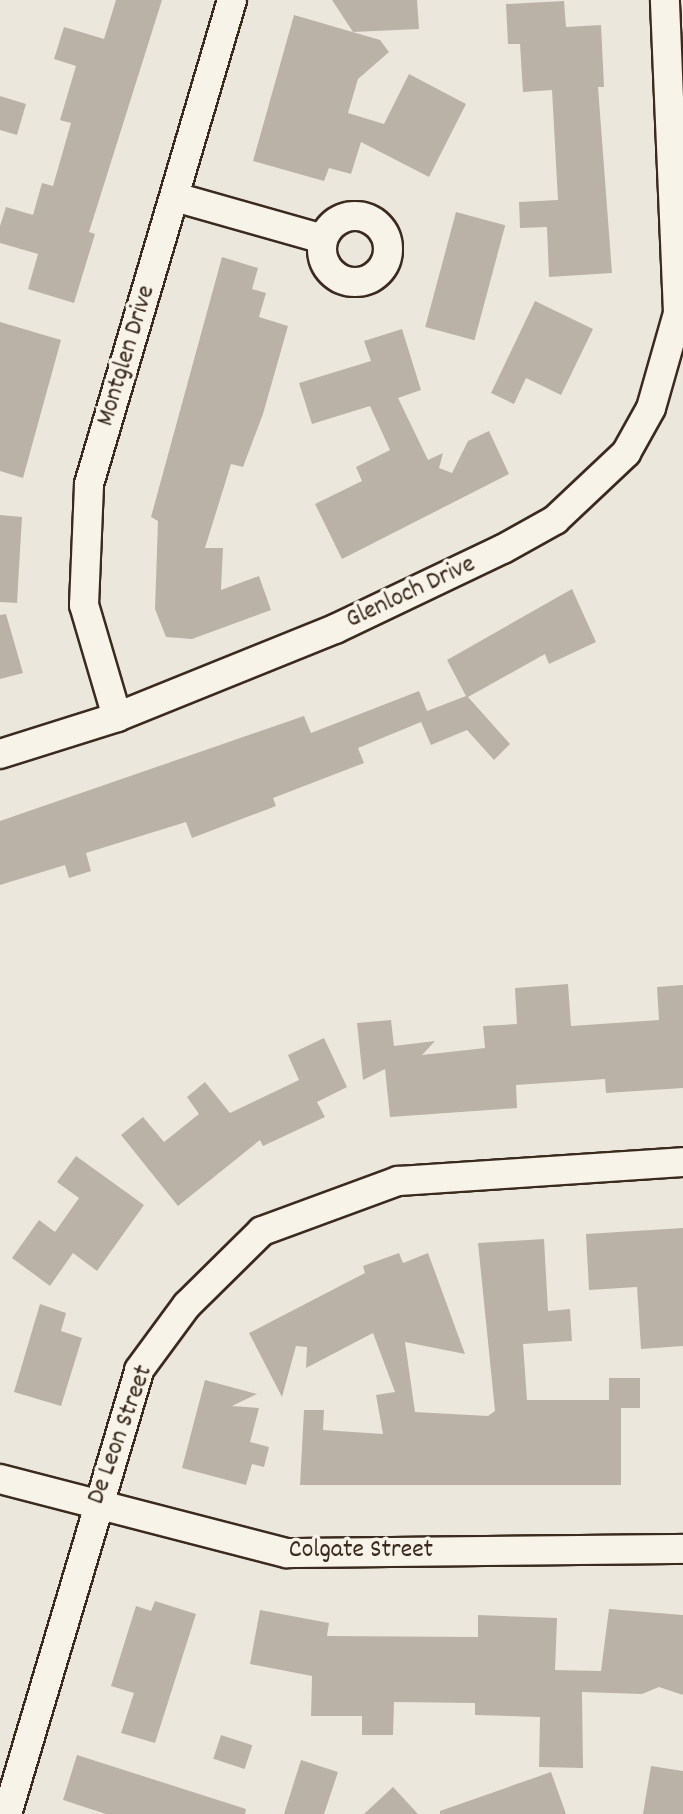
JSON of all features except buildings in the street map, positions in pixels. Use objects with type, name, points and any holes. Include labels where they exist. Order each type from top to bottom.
[{"type":"street","name":"Montglen Drive","points":[[117,717],[84,605],[89,484],[232,0]]},
{"type":"street","name":"Glenloch Drive","points":[[0,754],[117,717],[335,629],[555,520],[626,453],[651,408],[671,350],[679,282],[665,0]]},
{"type":"street","points":[[175,197],[323,239]]},
{"type":"street","name":"De Leon Street","points":[[7,1814],[95,1507],[139,1370],[187,1305],[262,1231],[398,1181],[683,1162]]},
{"type":"street","name":"Colgate Street","points":[[0,1479],[95,1507],[287,1553],[683,1549]]}]
